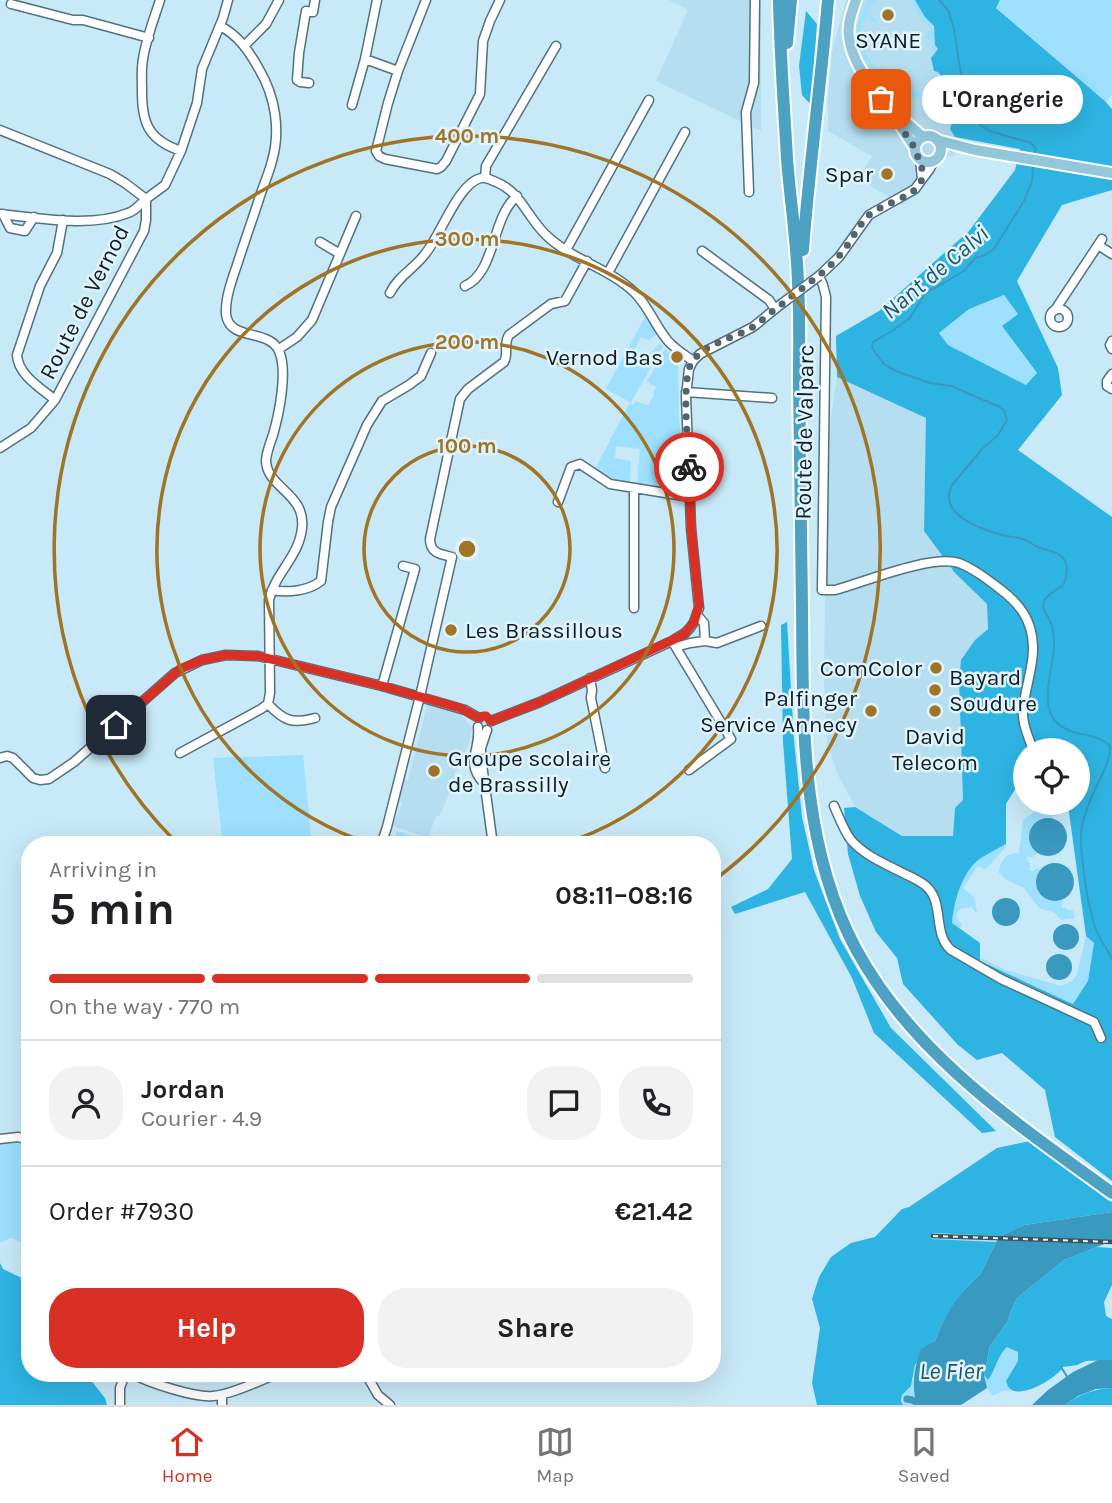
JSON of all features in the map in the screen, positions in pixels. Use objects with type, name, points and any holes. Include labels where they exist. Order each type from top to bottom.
[{"type":"highway","points":[[779,0],[799,310],[805,736],[813,815],[824,866],[832,894],[856,948],[889,1002],[905,1022],[977,1092],[1112,1193]]},
{"type":"highway","points":[[786,134],[786,76],[791,0]]},
{"type":"highway","points":[[799,310],[806,201],[828,0]]},
{"type":"main road","points":[[857,2],[848,29],[849,40],[864,77],[918,153],[925,161],[975,150]]},
{"type":"main road","points":[[861,69],[870,76],[908,124],[923,137]]},
{"type":"main road","points":[[918,153],[918,141],[928,136],[975,150],[1112,173]]},
{"type":"main road","points":[[937,140],[941,149],[937,157]]},
{"type":"street","points":[[160,0],[142,64],[143,116],[156,137],[181,151]]},
{"type":"street","points":[[2,214],[62,220],[127,214],[165,185],[181,151],[195,110],[202,69],[228,0]]},
{"type":"street","points":[[244,46],[266,23],[279,0]]},
{"type":"street","points":[[309,83],[298,81],[298,66],[306,11],[313,12],[315,0]]},
{"type":"street","points":[[352,105],[377,0]]},
{"type":"street","points":[[426,0],[398,71],[377,153],[385,159],[434,169],[439,169],[443,164],[480,94],[483,41],[500,0]]},
{"type":"street","points":[[749,192],[746,109],[754,83],[755,0]]},
{"type":"street","points":[[11,4],[149,38]]},
{"type":"street","points":[[180,753],[268,704],[269,606],[272,590],[298,546],[302,522],[297,503],[271,475],[266,462],[281,402],[282,363],[279,349],[268,340],[237,330],[231,325],[226,314],[230,288],[271,164],[277,124],[267,86],[244,46],[233,34],[220,26]]},
{"type":"street","points":[[485,178],[486,166],[556,46]]},
{"type":"street","points":[[365,59],[398,71]]},
{"type":"street","points":[[566,250],[649,100]]},
{"type":"street","points":[[0,130],[110,174],[146,199]]},
{"type":"street","points":[[608,273],[685,132]]},
{"type":"street","points":[[918,153],[922,179]]},
{"type":"street","points":[[674,644],[694,622],[699,597],[691,528],[686,392],[689,369],[705,350],[753,327],[819,276],[843,251],[869,215],[918,187],[937,157]]},
{"type":"street","points":[[390,293],[397,280],[422,259],[430,248],[463,191],[475,180],[485,178],[507,186],[545,234],[566,250],[625,284],[647,306],[668,341],[694,361]]},
{"type":"street","points":[[464,286],[482,271],[507,207],[517,196]]},
{"type":"street","name":"Route de Vernod","points":[[0,448],[31,428],[55,400],[144,231],[146,199]]},
{"type":"street","points":[[2,214],[10,228],[25,230],[34,217]]},
{"type":"street","points":[[279,349],[297,337],[313,320],[356,216]]},
{"type":"street","points":[[55,400],[22,371],[17,355],[40,286],[57,253],[62,220]]},
{"type":"street","points":[[1055,310],[1100,242],[1112,254]]},
{"type":"street","points":[[320,243],[340,254]]},
{"type":"street","points":[[702,251],[778,307]]},
{"type":"street","points":[[384,836],[452,557],[432,550],[430,538],[460,399],[468,389],[504,362],[509,335],[551,304],[565,301],[587,261]]},
{"type":"street","name":"Route de Valparc","points":[[819,276],[826,297],[822,590],[835,590],[918,564],[949,561],[975,572],[1012,598],[1019,605],[1032,636],[1032,659],[1023,715],[1029,738]]},
{"type":"street","points":[[1112,341],[1112,349]]},
{"type":"street","points":[[272,590],[282,592],[303,589],[321,581],[331,507],[367,425],[382,401],[421,376],[431,353]]},
{"type":"street","points":[[1112,374],[1107,383],[1112,390]]},
{"type":"street","points":[[686,392],[772,398]]},
{"type":"street","points":[[558,502],[571,467],[575,464],[583,464],[610,484],[690,497]]},
{"type":"street","points":[[634,488],[634,608]]},
{"type":"street","points":[[382,686],[415,569],[404,566]]},
{"type":"street","points":[[697,615],[704,624],[705,641]]},
{"type":"street","points":[[492,836],[484,784],[474,767],[474,755],[484,724],[674,644],[705,641],[717,643],[761,626]]},
{"type":"street","points":[[674,644],[731,739],[689,770]]},
{"type":"street","points":[[0,758],[13,758],[33,778],[49,779],[74,762],[180,669],[202,660],[226,655],[258,656],[420,696],[464,710],[484,724]]},
{"type":"street","points":[[590,678],[591,698],[605,768]]},
{"type":"street","points":[[268,704],[288,720],[298,722],[315,718]]},
{"type":"street","points":[[834,806],[851,839],[863,850],[876,860],[927,886],[936,902],[945,945],[1001,979],[1094,1022],[1101,1038]]},
{"type":"street","points":[[0,1139],[21,1138]]},
{"type":"street","points":[[120,1405],[122,1382]]},
{"type":"street","points":[[153,1382],[212,1396],[222,1395],[255,1382]]},
{"type":"street","points":[[371,1382],[390,1405]]},
{"type":"street","points":[[222,1395],[222,1405]]},
{"type":"shaded area","points":[[669,0],[761,0],[761,131],[656,81],[688,10]]},
{"type":"shaded area","points":[[846,0],[915,0],[935,34],[938,72],[943,78],[945,106],[954,117],[950,128],[955,137],[954,156],[941,161],[918,194],[901,205],[859,178],[872,156],[828,131],[832,52]]},
{"type":"shaded area","points":[[869,0],[876,0],[867,12],[879,22],[877,24],[867,17],[860,30],[868,56],[878,69],[882,65],[883,67],[877,75],[863,57],[857,39],[859,20]]},
{"type":"shaded area","points":[[915,0],[936,32],[936,53],[930,49],[934,44],[925,37],[931,28],[922,21],[910,3]]},
{"type":"shaded area","points":[[915,0],[1000,0],[996,8],[1112,109],[1112,190],[1062,205],[1017,281],[1058,368],[1062,395],[1018,450],[1112,517],[1112,1181],[1055,1137],[1045,1090],[1002,1053],[977,1060],[958,1045],[903,984],[897,958],[876,932],[860,896],[848,854],[844,808],[855,807],[902,836],[953,836],[955,808],[963,800],[959,680],[961,660],[975,640],[988,629],[987,604],[955,573],[924,531],[926,418],[837,377],[836,336],[879,311],[969,231],[1015,170],[1020,149],[955,137],[950,129],[954,117],[945,106],[947,91],[940,88],[943,78],[934,71],[931,58],[938,49],[935,45],[934,26]],"holes":[[[1004,295],[1018,314],[1002,326],[1037,373],[1026,385],[948,345],[939,333],[969,309]],[[1013,738],[1090,738],[1090,815],[1069,815],[1086,936],[1094,943],[1088,981],[1073,1004],[980,961],[980,943],[952,923],[957,896],[964,878],[981,858],[1006,844],[1006,804],[1013,793]]]},
{"type":"shaded area","points":[[1000,0],[1112,0],[1112,95],[1106,102],[996,7]]},
{"type":"shaded area","points":[[806,11],[817,24],[811,105],[802,95],[799,66]]},
{"type":"shaded area","points":[[892,84],[926,94],[924,100],[890,89],[888,87]]},
{"type":"shaded area","points":[[1004,295],[1018,314],[1002,326],[1037,374],[1026,385],[948,345],[939,333],[969,309]]},
{"type":"shaded area","points":[[646,315],[657,334],[648,340],[641,337],[628,361],[638,365],[646,352],[651,353],[660,343],[663,346],[630,404],[633,405],[636,401],[648,406],[656,387],[647,381],[665,349],[678,360],[684,492],[637,484],[640,449],[616,446],[615,458],[631,461],[628,483],[612,482],[595,469],[630,402],[606,389]]},
{"type":"shaded area","points":[[837,377],[927,418],[924,531],[955,573],[987,604],[988,629],[975,640],[961,661],[959,680],[963,800],[955,808],[953,836],[902,836],[855,807],[837,773],[827,741],[824,682],[827,443]]},
{"type":"shaded area","points":[[787,622],[802,817],[814,870],[840,939],[891,1028],[996,1131],[982,1133],[874,1033],[852,978],[805,892],[735,914],[731,907],[768,889],[792,859],[783,742],[781,625]]},
{"type":"shaded area","name":"Groupe scolaire de Brassilly","points":[[428,702],[460,713],[472,728],[469,744],[429,836],[393,826],[402,803],[397,800],[404,780],[408,780]]},
{"type":"shaded area","points":[[303,755],[311,836],[222,836],[213,758]]},
{"type":"shaded area","points":[[1030,815],[1057,815],[1043,819],[1033,849],[1037,853],[1033,857],[1027,857],[1027,860],[1030,863],[1030,871],[1037,868],[1040,870],[1038,873],[1046,899],[1062,900],[1062,908],[1073,910],[1075,918],[1061,920],[1055,913],[1039,908],[1024,888],[999,873],[1004,858],[1019,853],[1023,820]]},
{"type":"shaded area","points":[[397,831],[411,836],[396,836]]},
{"type":"shaded area","points":[[1006,844],[986,869],[978,866],[963,888],[974,897],[977,911],[976,913],[971,906],[957,913],[957,919],[962,924],[960,929],[952,923],[957,896],[964,878],[981,858]]},
{"type":"shaded area","points":[[1086,936],[1094,943],[1088,981],[1074,1004],[980,961],[982,958],[1006,970],[1061,986],[1072,981],[1077,975]]},
{"type":"shaded area","points":[[21,1131],[21,1242],[11,1238],[0,1243],[0,1139]]},
{"type":"shaded area","points":[[1030,1141],[1112,1202],[1112,1212],[1024,1225],[1001,1236],[933,1233],[932,1239],[996,1242],[981,1273],[963,1291],[942,1324],[935,1341],[915,1365],[911,1386],[902,1395],[903,1405],[817,1405],[812,1383],[820,1328],[812,1299],[819,1277],[831,1257],[851,1243],[875,1237],[902,1209],[997,1148]]},
{"type":"shaded area","points":[[932,1233],[1001,1236],[996,1242],[932,1239]]},
{"type":"shaded area","points":[[1097,1247],[1112,1248],[1112,1285],[1104,1302],[1106,1316],[1112,1319],[1112,1360],[1086,1361],[1063,1367],[1040,1385],[1017,1391],[1012,1390],[1006,1381],[1018,1361],[1018,1352],[1007,1347],[988,1380],[984,1375],[990,1346],[1008,1321],[1017,1298],[1064,1260]]},
{"type":"shaded area","points":[[0,1263],[3,1269],[21,1278],[21,1382],[92,1382],[107,1405],[0,1405]]},
{"type":"shaded area","points":[[1007,1347],[1018,1352],[1018,1361],[1006,1381],[1014,1391],[1003,1391],[993,1396],[987,1388],[984,1375],[988,1379]]},
{"type":"shaded area","points":[[913,1379],[915,1397],[925,1405],[903,1405],[903,1395]]},
{"type":"shaded area","points":[[1112,1388],[1112,1405],[1065,1405],[1087,1393]]},
{"type":"water","points":[[1048,818],[1062,823],[1067,837],[1062,851],[1048,856],[1034,851],[1029,837],[1034,823]]},
{"type":"water","points":[[1055,863],[1068,869],[1074,882],[1068,895],[1055,901],[1042,895],[1036,882],[1042,869]]},
{"type":"water","points":[[1006,898],[1016,902],[1020,912],[1016,922],[1006,926],[996,922],[992,912],[996,902]]},
{"type":"water","points":[[1066,924],[1075,928],[1079,937],[1075,946],[1066,950],[1057,946],[1053,937],[1057,928]]},
{"type":"water","points":[[1059,954],[1068,958],[1072,967],[1068,976],[1059,980],[1050,976],[1046,967],[1050,958]]},
{"type":"water","name":"Le Fier","points":[[1112,1212],[1112,1241],[1064,1260],[1017,1298],[1008,1321],[990,1346],[984,1375],[987,1388],[961,1405],[925,1405],[915,1398],[915,1373],[921,1349],[935,1341],[953,1305],[981,1273],[1001,1236],[1024,1225]]},
{"type":"water","name":"Le Fier","points":[[1098,1360],[1112,1360],[1112,1388],[1096,1389],[1065,1405],[1032,1405],[1073,1372]]},
{"type":"waterway","name":"Nant de Calvi","points":[[939,0],[948,10],[954,29],[971,116],[990,131],[1031,143],[1036,148],[1035,152]]},
{"type":"waterway","name":"Nant de Calvi","points":[[1033,165],[1032,181],[1024,201],[994,249],[975,258],[965,270],[924,295],[910,318],[873,342],[872,348],[884,364],[896,371],[930,383],[951,386],[1004,410],[1007,420],[998,435],[983,448],[952,485],[950,504],[963,519],[973,524],[1025,540],[1057,553],[1065,561],[1067,571],[1064,584],[1048,596],[1043,604],[1052,626],[1054,640],[1048,705],[1056,722],[1062,727],[1097,738],[1110,746],[1107,764],[1085,815],[1081,848],[1092,917],[1112,960]]},
{"type":"waterway","points":[[1061,1367],[1068,1378]]},
{"type":"waterway","points":[[907,1399],[921,1405]]},
{"type":"railway","points":[[933,1236],[1112,1242]]},
{"type":"way so far","points":[[689,467],[686,392],[689,369],[694,361],[705,350],[760,322],[829,267],[872,212],[911,193],[920,183],[920,159],[915,148],[881,99]]},
{"type":"place","name":"SYANE","points":[[888,15]]},
{"type":"place","name":"L'Orangerie","points":[[881,99]]},
{"type":"place","name":"Spar","points":[[887,174]]},
{"type":"place","name":"Vernod Bas","points":[[677,357]]},
{"type":"place","name":"Les Brassillous","points":[[451,630]]},
{"type":"place","name":"ComColor","points":[[936,668]]},
{"type":"place","name":"Bayard Soudure","points":[[935,690]]},
{"type":"place","name":"Palfinger Service Annecy","points":[[871,711]]},
{"type":"place","name":"David Telecom","points":[[935,711]]},
{"type":"place","name":"Groupe scolaire de Brassilly","points":[[434,771]]},
{"type":"route","points":[[116,725],[180,669],[194,662],[226,655],[258,656],[382,686],[460,708],[479,718],[486,716],[491,721],[540,702],[679,637],[694,622],[699,605],[691,528],[689,467]]}]
